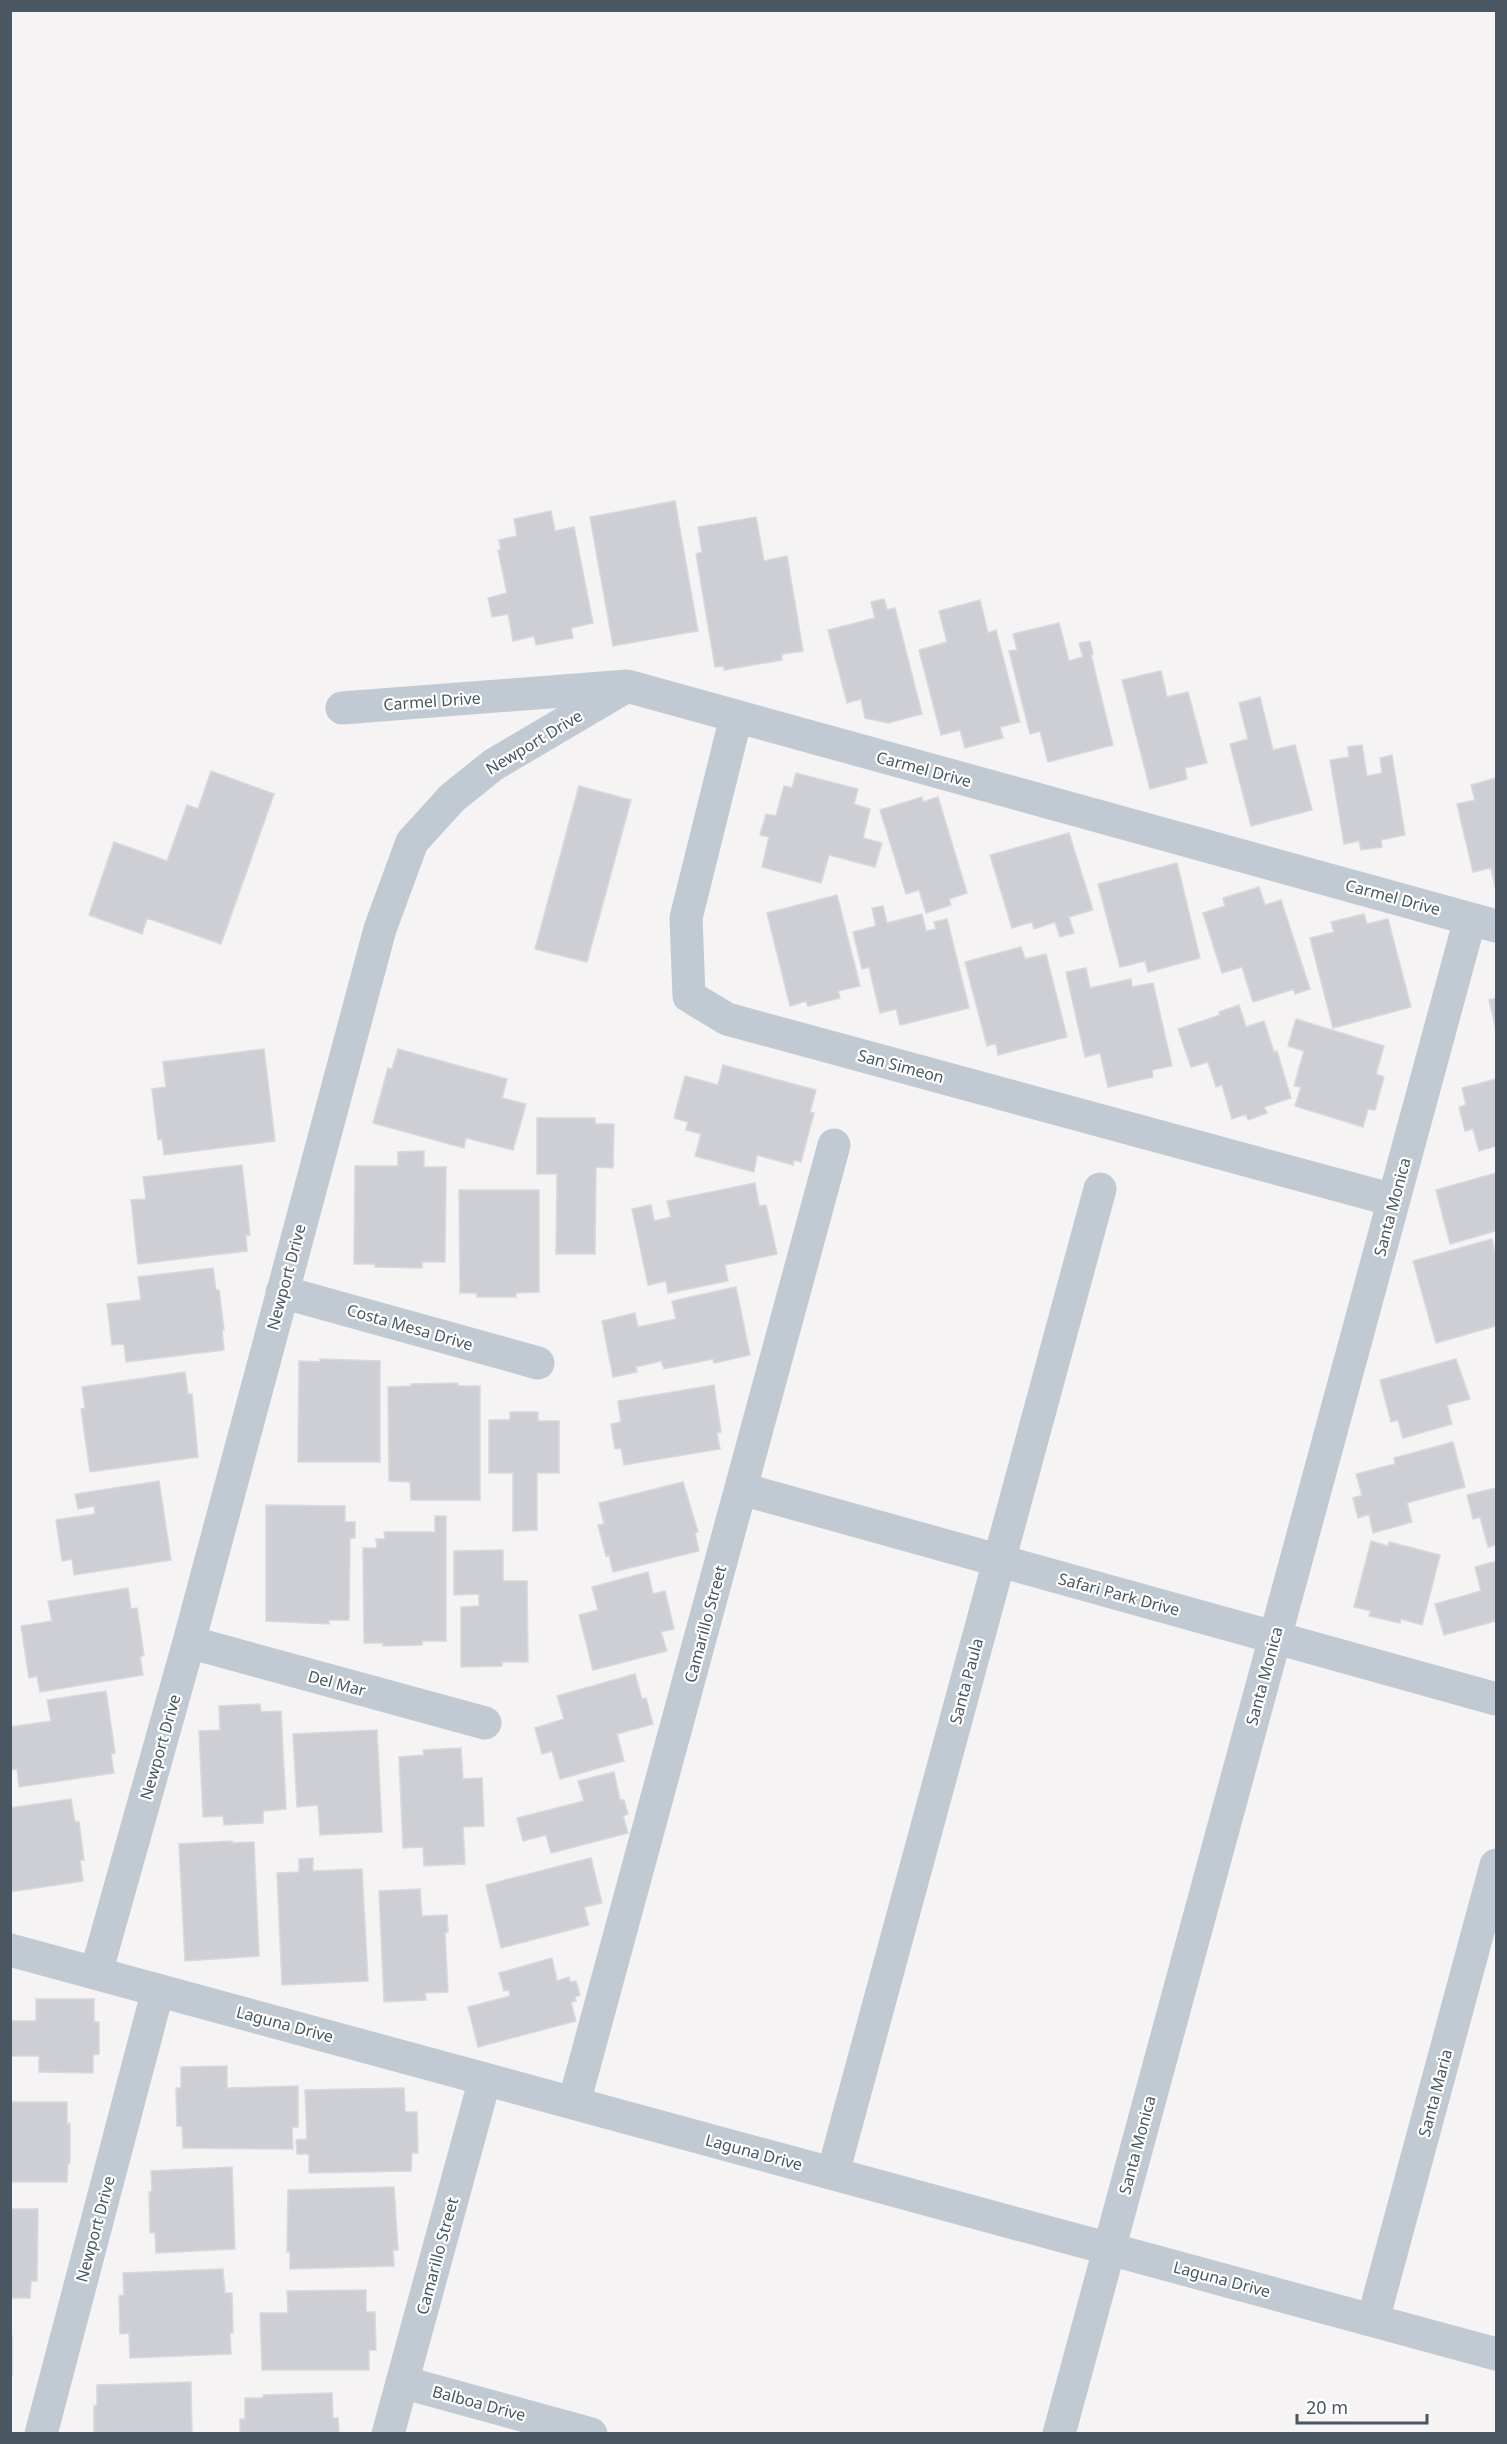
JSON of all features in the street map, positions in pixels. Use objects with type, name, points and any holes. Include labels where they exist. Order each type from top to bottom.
[{"type":"street","name":"Carmel Drive","points":[[342,708],[627,686],[1483,922]]},
{"type":"street","name":"Newport Drive","points":[[96,1973],[189,1642],[380,929],[412,842],[452,798],[493,765],[627,686]]},
{"type":"street","name":"San Simeon","points":[[736,717],[686,918],[689,996],[727,1019],[1393,1200]]},
{"type":"street","name":"Santa Monica","points":[[1059,2433],[1393,1200],[1483,922]]},
{"type":"street","name":"Camarillo Street","points":[[574,2103],[834,1145]]},
{"type":"street","name":"Santa Paula","points":[[833,2173],[1100,1189]]},
{"type":"street","name":"Costa Mesa Drive","points":[[282,1292],[538,1363]]},
{"type":"street","name":"Safari Park Drive","points":[[742,1489],[1497,1699]]},
{"type":"street","name":"Del Mar","points":[[189,1642],[485,1723]]},
{"type":"street","name":"Santa Maria","points":[[1373,2320],[1497,1865]]},
{"type":"street","name":"Laguna Drive","points":[[10,1950],[1497,2354]]},
{"type":"street","name":"Newport Drive","points":[[41,2433],[158,1990]]},
{"type":"street","name":"Camarillo Street","points":[[388,2433],[485,2079]]},
{"type":"street","name":"Balboa Drive","points":[[402,2382],[591,2433]]},
{"type":"building","points":[[675,501],[698,631],[613,646],[590,517]]},
{"type":"building","points":[[551,511],[555,531],[574,527],[593,623],[571,628],[573,638],[536,645],[534,636],[513,641],[508,614],[492,617],[488,598],[507,593],[498,550],[501,550],[499,540],[517,536],[514,519]]},
{"type":"building","points":[[756,517],[764,561],[787,556],[803,651],[782,654],[782,660],[724,670],[724,666],[715,667],[696,554],[702,552],[698,527]]},
{"type":"building","points":[[884,599],[887,610],[895,608],[922,714],[888,723],[865,718],[861,699],[847,703],[828,630],[875,618],[871,602]]},
{"type":"building","points":[[980,600],[988,633],[996,630],[1020,722],[1000,727],[1003,738],[965,748],[960,730],[941,735],[919,650],[947,642],[939,611]]},
{"type":"building","points":[[1059,623],[1069,661],[1083,657],[1079,643],[1090,641],[1093,654],[1091,655],[1113,745],[1048,762],[1040,731],[1030,734],[1009,651],[1017,650],[1013,634]]},
{"type":"building","points":[[1161,671],[1167,697],[1188,692],[1207,763],[1185,768],[1187,779],[1150,789],[1122,680]]},
{"type":"building","points":[[1260,697],[1273,750],[1295,745],[1312,810],[1251,826],[1230,744],[1248,739],[1239,703]]},
{"type":"building","points":[[1362,745],[1367,776],[1382,773],[1380,758],[1392,755],[1405,835],[1381,840],[1382,847],[1361,850],[1359,841],[1344,844],[1330,760],[1349,757],[1348,747]]},
{"type":"building","points":[[211,771],[274,794],[221,944],[147,918],[142,934],[89,915],[114,842],[167,861],[187,805],[198,809]]},
{"type":"building","points":[[796,773],[858,789],[854,804],[870,809],[863,838],[882,843],[875,867],[829,855],[821,883],[762,867],[769,837],[760,835],[766,814],[776,816],[784,786],[792,788]]},
{"type":"building","points":[[1496,778],[1495,887],[1491,868],[1473,872],[1457,804],[1475,800],[1471,785]]},
{"type":"building","points":[[579,786],[631,800],[587,962],[535,949]]},
{"type":"building","points":[[922,797],[923,802],[938,797],[967,893],[949,899],[951,905],[926,913],[919,890],[906,894],[880,810]]},
{"type":"building","points":[[1069,833],[1093,910],[1069,917],[1074,933],[1060,937],[1055,922],[1034,929],[1032,922],[1012,928],[990,855]]},
{"type":"building","points":[[1177,863],[1200,958],[1148,972],[1145,961],[1120,967],[1098,884]]},
{"type":"building","points":[[1259,887],[1265,905],[1281,900],[1310,989],[1295,994],[1294,989],[1253,1002],[1242,967],[1222,973],[1203,913],[1225,906],[1223,898]]},
{"type":"building","points":[[837,895],[860,986],[838,991],[840,998],[808,1006],[806,1001],[790,1006],[767,913]]},
{"type":"building","points":[[883,906],[887,923],[922,914],[926,931],[936,929],[934,922],[947,919],[969,1008],[900,1025],[896,1009],[880,1013],[869,967],[862,969],[853,932],[876,926],[872,908]]},
{"type":"building","points":[[1364,914],[1367,924],[1388,919],[1411,1007],[1333,1028],[1310,938],[1334,932],[1331,922]]},
{"type":"building","points":[[1021,947],[1025,959],[1046,954],[1067,1037],[998,1055],[996,1043],[987,1046],[965,962]]},
{"type":"building","points":[[1086,968],[1090,988],[1131,979],[1132,987],[1153,983],[1172,1066],[1152,1070],[1153,1077],[1108,1087],[1100,1053],[1085,1057],[1066,972]]},
{"type":"building","points":[[1496,998],[1496,1029],[1489,1000]]},
{"type":"building","points":[[1239,1005],[1246,1027],[1264,1021],[1274,1052],[1277,1051],[1291,1098],[1264,1107],[1267,1113],[1248,1120],[1246,1114],[1232,1119],[1222,1085],[1216,1087],[1208,1062],[1191,1067],[1178,1029],[1220,1015],[1219,1012]]},
{"type":"building","points":[[1296,1019],[1384,1046],[1376,1074],[1384,1077],[1375,1110],[1368,1109],[1363,1127],[1295,1106],[1301,1087],[1294,1086],[1304,1051],[1288,1046]]},
{"type":"building","points":[[264,1049],[275,1141],[164,1155],[162,1139],[158,1140],[152,1089],[166,1087],[163,1062]]},
{"type":"building","points":[[398,1049],[507,1079],[502,1098],[526,1104],[513,1150],[466,1138],[464,1148],[373,1123],[388,1068],[392,1069]]},
{"type":"building","points":[[723,1065],[816,1090],[810,1112],[814,1113],[801,1162],[794,1160],[793,1165],[757,1155],[754,1172],[695,1156],[701,1134],[686,1130],[688,1122],[674,1118],[685,1076],[718,1085]]},
{"type":"building","points":[[1496,1079],[1496,1146],[1479,1151],[1473,1129],[1465,1131],[1459,1107],[1466,1105],[1462,1088]]},
{"type":"building","points":[[537,1118],[595,1118],[595,1124],[614,1124],[613,1168],[596,1167],[595,1254],[556,1254],[557,1174],[537,1174]]},
{"type":"building","points":[[424,1151],[424,1167],[446,1167],[445,1262],[422,1262],[422,1268],[354,1264],[355,1166],[398,1166],[398,1152]]},
{"type":"building","points":[[242,1165],[250,1235],[246,1235],[247,1251],[138,1264],[131,1200],[146,1199],[143,1177]]},
{"type":"building","points":[[1496,1173],[1496,1231],[1450,1244],[1436,1190]]},
{"type":"building","points":[[755,1183],[759,1206],[766,1205],[777,1254],[725,1265],[728,1281],[668,1293],[666,1281],[648,1285],[632,1209],[651,1205],[654,1221],[671,1217],[667,1201]]},
{"type":"building","points":[[459,1190],[539,1190],[539,1292],[516,1293],[516,1297],[477,1297],[477,1293],[460,1293]]},
{"type":"building","points":[[1492,1239],[1496,1256],[1496,1326],[1436,1343],[1413,1261]]},
{"type":"building","points":[[213,1268],[216,1290],[219,1290],[224,1350],[126,1362],[124,1344],[112,1345],[107,1304],[141,1300],[138,1277]]},
{"type":"building","points":[[736,1287],[750,1355],[714,1363],[713,1359],[664,1369],[661,1361],[636,1367],[637,1372],[613,1377],[602,1321],[635,1313],[638,1327],[676,1319],[672,1301]]},
{"type":"building","points":[[320,1359],[380,1361],[380,1462],[298,1462],[299,1361],[320,1362]]},
{"type":"building","points":[[1456,1359],[1470,1399],[1447,1405],[1452,1424],[1403,1438],[1398,1420],[1391,1422],[1380,1380]]},
{"type":"building","points":[[185,1372],[188,1394],[192,1394],[198,1457],[90,1472],[81,1409],[85,1408],[82,1387]]},
{"type":"building","points":[[458,1383],[458,1386],[480,1386],[480,1500],[411,1500],[410,1482],[389,1481],[388,1387]]},
{"type":"building","points":[[714,1385],[721,1432],[717,1433],[720,1449],[624,1465],[621,1448],[615,1449],[611,1424],[621,1422],[618,1401]]},
{"type":"building","points":[[510,1412],[538,1412],[538,1421],[559,1421],[559,1473],[537,1473],[537,1530],[513,1531],[513,1473],[489,1473],[489,1420],[510,1420]]},
{"type":"building","points":[[1453,1442],[1465,1487],[1407,1503],[1412,1522],[1373,1533],[1369,1514],[1358,1518],[1353,1498],[1362,1495],[1356,1474],[1395,1464],[1394,1458]]},
{"type":"building","points":[[159,1481],[171,1560],[74,1575],[72,1559],[62,1561],[56,1520],[95,1514],[94,1506],[78,1509],[75,1494]]},
{"type":"building","points":[[683,1482],[698,1532],[695,1533],[699,1551],[613,1572],[609,1555],[606,1556],[598,1525],[604,1524],[599,1503]]},
{"type":"building","points":[[1496,1488],[1496,1545],[1488,1547],[1480,1517],[1473,1519],[1467,1495]]},
{"type":"building","points":[[266,1505],[345,1506],[345,1522],[355,1522],[355,1538],[350,1538],[349,1620],[329,1620],[329,1624],[266,1621]]},
{"type":"building","points":[[435,1516],[446,1516],[446,1641],[423,1641],[422,1645],[383,1646],[383,1643],[364,1643],[363,1548],[377,1548],[376,1539],[385,1539],[384,1532],[435,1532]]},
{"type":"building","points":[[1371,1541],[1388,1546],[1389,1542],[1440,1555],[1422,1625],[1401,1619],[1400,1623],[1369,1616],[1371,1611],[1354,1607]]},
{"type":"building","points":[[503,1550],[503,1581],[527,1581],[528,1662],[502,1662],[502,1666],[461,1667],[461,1607],[479,1606],[479,1594],[454,1595],[454,1551]]},
{"type":"building","points":[[1496,1561],[1496,1621],[1444,1635],[1435,1604],[1481,1591],[1475,1567]]},
{"type":"building","points":[[648,1572],[653,1594],[665,1591],[674,1629],[661,1632],[667,1651],[593,1670],[579,1615],[598,1610],[592,1587]]},
{"type":"building","points":[[128,1588],[131,1609],[137,1608],[144,1655],[140,1657],[143,1675],[40,1692],[37,1676],[29,1678],[21,1626],[52,1621],[48,1601]]},
{"type":"building","points":[[635,1674],[642,1699],[646,1698],[653,1724],[617,1734],[624,1761],[560,1779],[552,1751],[542,1754],[535,1728],[564,1719],[557,1696]]},
{"type":"building","points":[[106,1691],[115,1753],[111,1754],[114,1773],[19,1787],[17,1769],[10,1770],[10,1727],[51,1721],[47,1700]]},
{"type":"building","points":[[260,1704],[261,1712],[281,1711],[286,1809],[263,1811],[263,1823],[224,1825],[223,1816],[203,1817],[199,1731],[220,1730],[219,1706]]},
{"type":"building","points":[[377,1730],[382,1832],[320,1835],[318,1805],[297,1807],[293,1734]]},
{"type":"building","points":[[461,1748],[463,1779],[482,1778],[484,1826],[463,1827],[465,1864],[424,1866],[423,1847],[403,1848],[399,1757],[424,1755],[423,1750]]},
{"type":"building","points":[[614,1772],[620,1800],[624,1800],[628,1814],[623,1816],[628,1833],[551,1853],[546,1835],[523,1841],[517,1818],[584,1801],[578,1781]]},
{"type":"building","points":[[71,1799],[75,1822],[79,1822],[84,1860],[80,1860],[83,1881],[10,1892],[10,1808]]},
{"type":"building","points":[[232,1841],[232,1843],[254,1842],[259,1956],[185,1961],[179,1844]]},
{"type":"building","points":[[313,1858],[313,1871],[362,1869],[368,1981],[282,1985],[277,1873],[299,1872],[299,1859]]},
{"type":"building","points":[[591,1858],[602,1903],[584,1907],[589,1925],[501,1948],[486,1885]]},
{"type":"building","points":[[420,1889],[422,1916],[447,1915],[448,1932],[445,1933],[448,1992],[425,1993],[426,2000],[384,2002],[379,1891]]},
{"type":"building","points":[[552,1958],[557,1981],[569,1977],[570,1982],[576,1981],[580,1995],[575,1997],[576,2001],[571,2002],[576,2021],[478,2047],[468,2007],[510,1996],[509,1990],[504,1991],[499,1973]]},
{"type":"building","points":[[36,1999],[94,1999],[94,2022],[99,2022],[99,2054],[93,2055],[93,2073],[39,2072],[39,2056],[10,2056],[10,2021],[36,2021]]},
{"type":"building","points":[[227,2066],[227,2088],[298,2086],[298,2127],[292,2127],[293,2149],[183,2148],[182,2126],[177,2126],[176,2088],[181,2088],[181,2067]]},
{"type":"building","points":[[404,2088],[405,2112],[417,2112],[418,2153],[412,2153],[411,2171],[309,2173],[309,2154],[297,2154],[296,2140],[307,2139],[305,2090]]},
{"type":"building","points":[[10,2102],[67,2102],[67,2124],[70,2123],[70,2163],[68,2163],[67,2182],[10,2182]]},
{"type":"building","points":[[232,2167],[235,2249],[156,2253],[155,2232],[150,2233],[151,2171]]},
{"type":"building","points":[[394,2187],[398,2250],[393,2250],[394,2266],[290,2269],[290,2252],[287,2252],[288,2190]]},
{"type":"building","points":[[10,2209],[38,2209],[37,2281],[31,2281],[30,2298],[10,2298]]},
{"type":"building","points":[[223,2269],[225,2293],[232,2293],[231,2354],[130,2358],[129,2333],[120,2334],[119,2296],[124,2295],[123,2273]]},
{"type":"building","points":[[366,2290],[366,2312],[375,2312],[376,2350],[369,2350],[369,2370],[262,2370],[260,2313],[288,2313],[287,2291]]},
{"type":"building","points":[[10,2335],[12,2336],[12,2375],[10,2375]]},
{"type":"building","points":[[191,2382],[192,2434],[94,2434],[97,2385]]},
{"type":"building","points":[[332,2393],[333,2418],[338,2418],[339,2434],[240,2434],[240,2419],[245,2419],[245,2398],[263,2398],[263,2395]]}]
